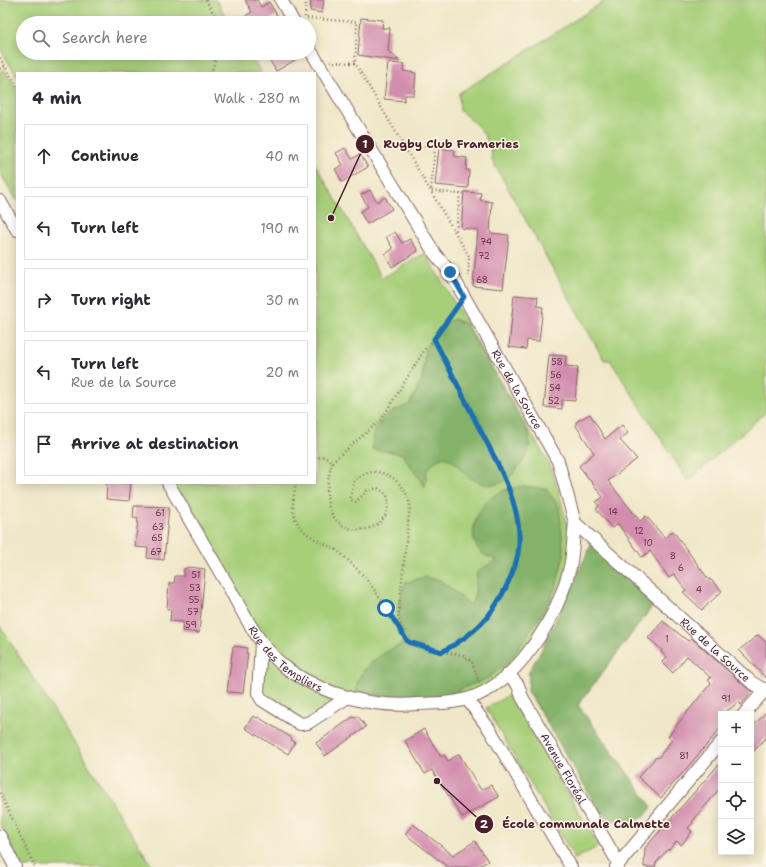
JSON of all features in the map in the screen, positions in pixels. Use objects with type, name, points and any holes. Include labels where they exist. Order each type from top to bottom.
[{"type":"street","points":[[280,0],[290,16]]},
{"type":"street","name":"Rue de la Source","points":[[317,61],[435,254],[450,272],[558,461],[575,523],[593,541],[752,682],[766,690]]},
{"type":"street","points":[[0,201],[16,228]]},
{"type":"street","name":"Rue des Templiers","points":[[169,484],[261,642],[288,669],[325,690],[348,697],[398,706],[467,699],[483,692],[508,674],[521,661],[536,641],[558,603],[570,566],[575,523]]},
{"type":"street","points":[[261,642],[258,693],[262,700],[300,724],[308,723],[348,697]]},
{"type":"street","name":"Avenue Floréal","points":[[508,674],[518,685],[522,697],[618,866]]},
{"type":"street","points":[[747,711],[766,690]]},
{"type":"street","points":[[467,699],[490,730],[571,867]]},
{"type":"street","points":[[618,866],[718,746]]},
{"type":"street","points":[[0,836],[15,867]]},
{"type":"path","points":[[206,0],[215,16]]},
{"type":"path","points":[[305,16],[306,0]]},
{"type":"path","points":[[316,19],[357,22],[355,63],[469,256],[467,283]]},
{"type":"path","points":[[0,58],[16,84]]},
{"type":"path","points":[[211,72],[216,60]]},
{"type":"path","points":[[317,61],[355,63]]},
{"type":"path","points":[[0,69],[5,66]]},
{"type":"path","points":[[403,144],[435,147],[431,191]]},
{"type":"path","points":[[431,191],[460,194],[456,232]]},
{"type":"path","points":[[402,632],[398,618],[410,504],[406,491],[394,478],[382,473],[370,473],[358,477],[351,488],[350,499],[356,502],[367,491],[378,488],[387,495],[388,509],[380,523],[375,527],[366,530],[345,525],[333,516],[327,497],[328,482],[332,462],[382,420],[425,349],[434,339],[464,297]]},
{"type":"path","points":[[434,339],[498,464],[511,493],[520,545],[512,572],[502,594],[482,623],[460,641],[442,652]]},
{"type":"path","points":[[316,459],[324,456],[332,462]]},
{"type":"path","points":[[296,484],[293,504],[296,520],[304,532],[320,543],[334,548],[354,565],[366,578],[408,642],[442,652],[463,655],[472,662],[483,692]]},
{"type":"path","points":[[0,793],[35,867]]},
{"type":"green space","points":[[0,0],[216,0],[226,16],[16,16],[16,60],[253,60],[260,72],[16,72],[16,75],[0,48]]},
{"type":"green space","points":[[606,0],[766,0],[766,412],[688,481],[610,360],[604,360],[492,160],[489,144],[486,138],[478,126],[460,111],[459,93]]},
{"type":"green space","points":[[4,69],[16,88],[16,199],[0,173],[0,72]]},
{"type":"green space","points":[[316,166],[382,278],[425,253],[548,462],[558,488],[572,546],[570,566],[536,641],[483,692],[398,706],[348,697],[308,723],[262,700],[261,642],[169,484],[316,484]]},
{"type":"green space","points":[[454,319],[465,324],[529,434],[529,450],[523,461],[511,476],[498,484],[485,484],[472,479],[452,460],[444,457],[435,461],[427,470],[425,487],[402,454],[372,450],[375,433],[382,420],[400,408],[409,405],[422,380],[425,349],[445,322]]},
{"type":"green space","points":[[523,486],[546,489],[559,506],[564,555],[557,584],[547,606],[508,663],[488,678],[446,695],[422,699],[392,698],[356,691],[357,682],[361,674],[374,660],[391,649],[408,641],[399,619],[400,599],[405,583],[424,577],[440,580],[471,605],[475,593],[477,572],[497,560],[484,555],[477,547],[474,538],[476,520],[485,504],[492,497],[505,490]]},
{"type":"green space","points":[[593,541],[658,599],[578,705],[652,807],[645,815],[636,820],[630,821],[614,820],[600,812],[528,691],[529,671],[541,651]]},
{"type":"green space","points":[[0,626],[153,867],[21,867],[0,824]]},
{"type":"green space","points":[[509,695],[599,846],[575,859],[486,708]]},
{"type":"building","points":[[245,0],[257,0],[261,7],[269,2],[277,15],[245,16],[252,12]]},
{"type":"building","points":[[311,0],[324,0],[322,13],[310,11]]},
{"type":"building","points":[[361,18],[383,20],[382,28],[390,28],[388,51],[400,61],[358,55]]},
{"type":"building","points":[[270,60],[295,60],[276,71]]},
{"type":"building","points":[[388,63],[404,64],[403,71],[416,73],[414,95],[405,95],[404,101],[384,99]]},
{"type":"building","points":[[345,148],[352,159],[360,154],[368,167],[342,182],[335,169],[343,165],[336,153]]},
{"type":"building","points":[[439,148],[455,150],[454,156],[467,158],[466,170],[469,170],[468,188],[435,185]]},
{"type":"building","points":[[370,190],[377,202],[385,197],[392,209],[367,224],[360,212],[368,207],[361,195]]},
{"type":"building","points":[[464,192],[481,193],[480,200],[492,202],[490,233],[509,235],[503,289],[473,286],[478,230],[461,228]]},
{"type":"building","points":[[395,232],[402,243],[410,239],[418,251],[392,267],[385,254],[393,249],[386,237]]},
{"type":"building","points":[[514,295],[538,297],[537,306],[543,307],[539,341],[527,340],[526,349],[509,347]]},
{"type":"building","points":[[549,355],[566,356],[565,366],[578,367],[575,401],[562,400],[562,409],[544,407]]},
{"type":"building","points":[[590,414],[605,439],[622,425],[628,433],[620,440],[637,459],[608,481],[640,521],[646,516],[665,538],[673,531],[709,580],[710,579],[722,591],[702,610],[683,592],[686,590],[674,574],[669,578],[650,551],[642,557],[618,524],[612,528],[596,509],[599,506],[596,502],[603,497],[579,466],[594,453],[576,426],[576,422]]},
{"type":"building","points":[[107,484],[131,484],[129,501],[106,499]]},
{"type":"building","points":[[134,506],[169,507],[164,560],[147,558],[148,548],[135,547],[138,519],[133,518]]},
{"type":"building","points":[[189,567],[205,569],[199,633],[182,631],[183,622],[170,621],[171,609],[167,609],[169,583],[174,583],[175,576],[184,576],[184,569]]},
{"type":"building","points":[[663,621],[688,641],[691,638],[752,692],[741,705],[739,702],[726,711],[718,711],[718,732],[661,798],[638,777],[656,757],[658,758],[672,740],[668,737],[711,683],[708,680],[711,678],[687,656],[673,673],[662,662],[667,657],[661,652],[662,650],[648,638]]},
{"type":"building","points":[[758,635],[766,642],[766,678],[739,650]]},
{"type":"building","points":[[233,646],[247,648],[246,653],[248,653],[243,693],[227,692]]},
{"type":"building","points":[[766,712],[766,738],[754,751],[754,747],[754,726]]},
{"type":"building","points":[[253,716],[258,717],[292,738],[291,740],[295,742],[288,754],[245,728]]},
{"type":"building","points":[[358,716],[366,727],[325,756],[316,743],[353,717]]},
{"type":"building","points":[[424,729],[441,757],[444,755],[448,761],[459,754],[481,790],[491,785],[499,797],[462,817],[432,770],[425,774],[405,741]]},
{"type":"building","points":[[718,765],[718,791],[692,822],[693,823],[688,828],[692,831],[681,845],[677,841],[656,863],[655,867],[644,867],[645,848]]},
{"type":"building","points":[[413,824],[453,855],[475,841],[488,861],[478,867],[448,867],[405,834]]},
{"type":"place","name":"Rugby Club Frameries","points":[[331,218]]},
{"type":"place","name":"École communale Calmette","points":[[437,781]]},
{"type":"route","points":[[386,608],[408,642],[442,652],[460,641],[482,623],[502,594],[512,572],[520,545],[511,493],[498,464],[434,339],[464,297],[450,272]]}]
